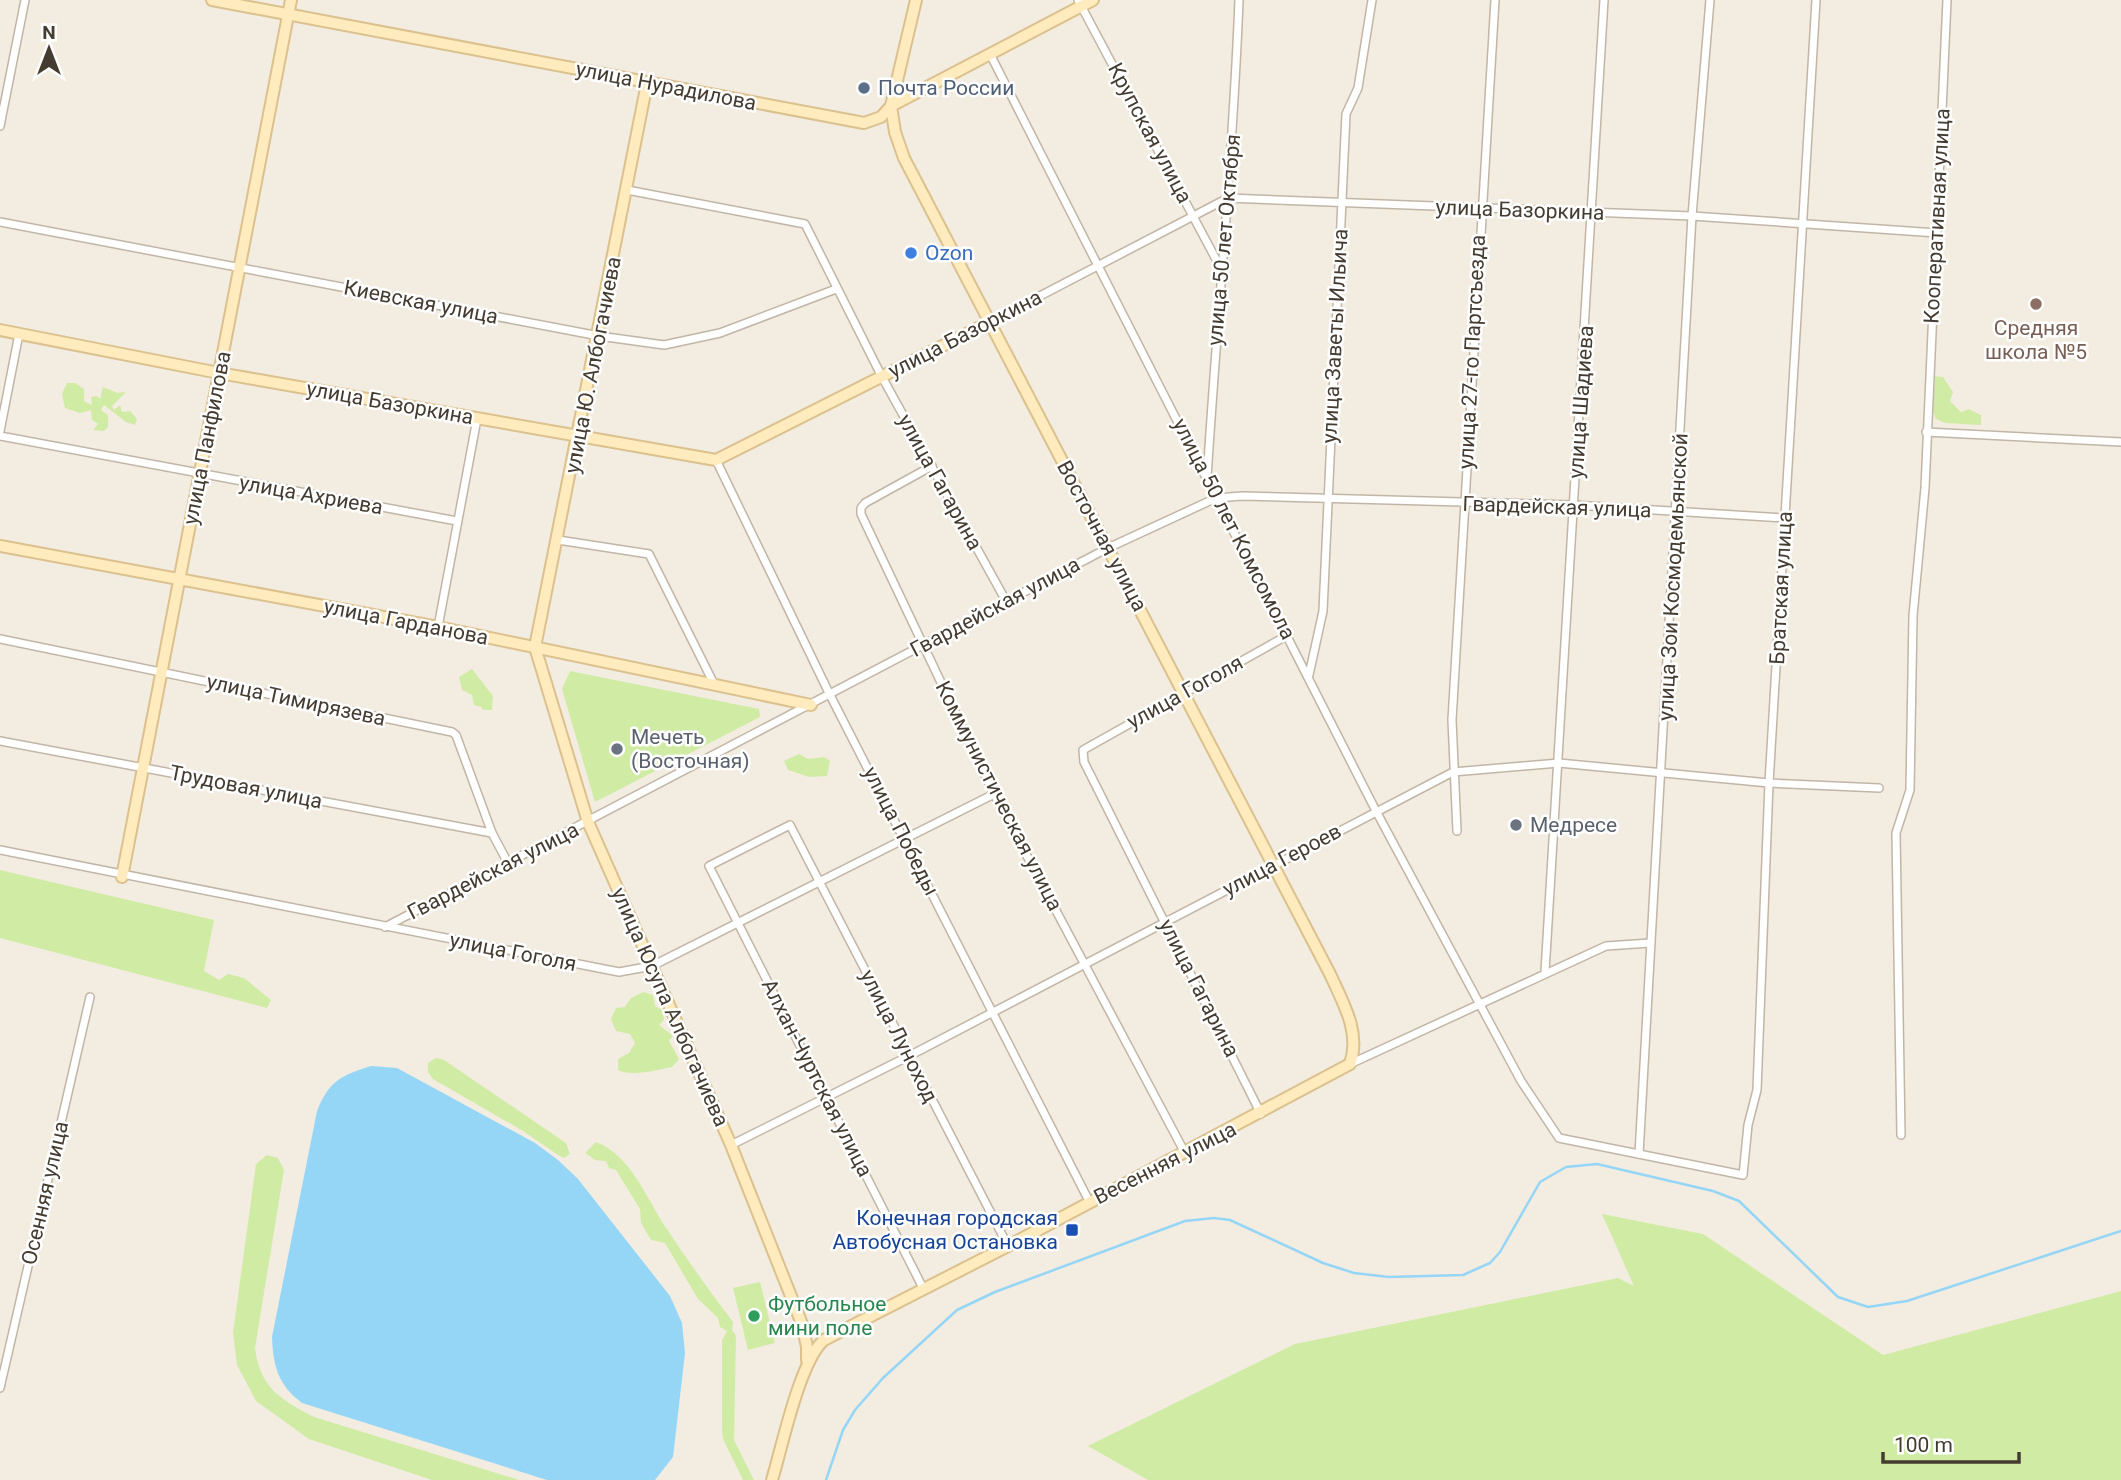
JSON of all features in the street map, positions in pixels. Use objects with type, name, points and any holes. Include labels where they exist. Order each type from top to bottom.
[{"type":"street","points":[[0,126],[25,0]]},
{"type":"street","name":"улица Нурадилова","points":[[212,0],[857,122],[872,122],[895,132]]},
{"type":"street","name":"улица Панфилова","points":[[122,877],[291,0]]},
{"type":"street","name":"Восточная улица","points":[[916,0],[891,106],[895,132],[904,158],[1184,692],[1349,1016],[1354,1047],[1350,1064]]},
{"type":"street","points":[[872,122],[891,106],[1079,3],[1093,0]]},
{"type":"street","name":"улица 50 лет Октября","points":[[1206,480],[1220,267],[1228,198],[1239,0]]},
{"type":"street","name":"улица Заветы Ильича","points":[[1310,675],[1323,611],[1346,114],[1358,88],[1372,0]]},
{"type":"street","name":"улица 27-го Партсъезда","points":[[1457,831],[1452,720],[1480,208],[1495,0]]},
{"type":"street","name":"улица Шадиева","points":[[1545,972],[1604,0]]},
{"type":"street","name":"улица Зои Космодемьянской","points":[[1639,1154],[1678,511],[1692,216],[1710,0]]},
{"type":"street","name":"Братская улица","points":[[1743,1175],[1748,1125],[1757,1090],[1769,783],[1816,0]]},
{"type":"street","name":"Кооперативная улица","points":[[1901,1135],[1896,833],[1910,790],[1913,616],[1925,488],[1947,0]]},
{"type":"street","name":"Крупская улица","points":[[1079,3],[1220,267]]},
{"type":"street","name":"улица 50 лет Комсомола","points":[[990,54],[1100,264],[1206,480],[1310,675],[1377,811],[1521,1081],[1559,1139],[1743,1175]]},
{"type":"street","name":"улица Ю. Албогачиева","points":[[535,647],[599,336],[647,83]]},
{"type":"street","name":"улица Гагарина","points":[[627,190],[805,224],[882,377],[1006,601]]},
{"type":"street","name":"улица Базоркина","points":[[0,330],[219,373],[716,460],[1228,198],[1692,216],[1937,233]]},
{"type":"street","name":"Киевская улица","points":[[0,222],[599,336],[664,345],[720,333],[836,289]]},
{"type":"street","points":[[0,433],[19,334]]},
{"type":"street","points":[[438,627],[477,419]]},
{"type":"street","points":[[1926,432],[2121,442]]},
{"type":"street","name":"улица Ахриева","points":[[0,433],[200,475],[457,521]]},
{"type":"street","name":"улица Победы","points":[[716,460],[830,695],[1089,1201]]},
{"type":"street","name":"Коммунистическая улица","points":[[932,466],[861,508],[994,794],[1185,1153]]},
{"type":"street","name":"Гвардейская улица","points":[[384,927],[1108,548],[1216,498],[1242,496],[1574,505],[1784,517]]},
{"type":"street","points":[[558,540],[649,554],[714,684]]},
{"type":"street","name":"улица Гарданова","points":[[0,546],[438,627],[811,705]]},
{"type":"street","name":"улица Гоголя","points":[[1083,750],[1288,635]]},
{"type":"street","name":"улица Тимирязева","points":[[0,639],[452,732],[456,735],[492,833],[508,863]]},
{"type":"street","name":"улица Юсупа Албогачиева","points":[[535,647],[588,822],[731,1145],[802,1324],[807,1347],[806,1366]]},
{"type":"street","name":"Трудовая улица","points":[[0,741],[492,833]]},
{"type":"street","name":"улица Гагарина","points":[[1083,750],[1084,762],[1261,1114]]},
{"type":"street","name":"улица Героев","points":[[731,1145],[909,1056],[1453,772],[1559,762],[1769,783],[1879,788]]},
{"type":"street","name":"улица Гоголя","points":[[0,850],[122,877],[619,972],[652,966],[994,794]]},
{"type":"street","name":"улица Луноход","points":[[709,866],[790,825],[1009,1246]]},
{"type":"street","name":"Алхан-Чуртская улица","points":[[709,866],[924,1290]]},
{"type":"street","name":"Весенняя улица","points":[[772,1480],[806,1366],[824,1340],[1261,1114],[1350,1064],[1606,946],[1650,943]]},
{"type":"street","name":"Осенняя улица","points":[[0,1388],[90,997]]},
{"type":"green space","points":[[1935,376],[1943,377],[1953,392],[1950,401],[1961,412],[1969,409],[1981,415],[1981,425],[1945,423],[1936,419],[1933,411]]},
{"type":"green space","points":[[67,383],[75,383],[84,389],[84,401],[92,405],[91,397],[97,396],[100,399],[103,387],[118,393],[126,392],[112,406],[114,410],[120,405],[122,412],[130,411],[137,419],[135,425],[126,422],[104,405],[101,410],[108,415],[108,427],[104,431],[93,430],[98,424],[92,420],[91,410],[80,413],[65,408],[62,394]]},
{"type":"green space","points":[[472,669],[493,696],[492,710],[483,710],[474,705],[472,695],[462,690],[459,677]]},
{"type":"green space","points":[[570,671],[759,709],[760,717],[595,802],[562,689]]},
{"type":"green space","points":[[799,754],[808,759],[824,757],[830,761],[827,776],[809,777],[788,770],[784,761]]},
{"type":"green space","points":[[0,870],[214,920],[204,971],[219,980],[228,974],[244,978],[271,1000],[267,1008],[0,938]]},
{"type":"green space","points":[[643,992],[653,995],[655,1006],[662,1010],[664,1020],[659,1025],[673,1036],[669,1041],[679,1059],[672,1067],[645,1072],[623,1072],[618,1070],[618,1059],[629,1053],[635,1043],[630,1034],[616,1031],[611,1019],[616,1008],[625,1007],[631,998]]},
{"type":"green space","points":[[436,1058],[444,1060],[566,1143],[570,1154],[564,1158],[558,1155],[523,1131],[433,1079],[428,1072],[428,1063]]},
{"type":"green space","points":[[596,1142],[609,1149],[629,1168],[675,1241],[733,1322],[732,1330],[736,1336],[734,1440],[754,1480],[743,1480],[723,1439],[722,1340],[727,1331],[720,1327],[718,1318],[698,1299],[665,1243],[651,1240],[641,1223],[640,1209],[616,1170],[609,1168],[606,1161],[595,1160],[585,1153]]},
{"type":"green space","points":[[267,1155],[278,1158],[284,1170],[255,1348],[267,1383],[282,1398],[314,1417],[519,1480],[432,1480],[309,1439],[256,1401],[237,1365],[233,1333],[256,1164]]},
{"type":"green space","points":[[1602,1214],[1703,1234],[1883,1355],[2121,1291],[2121,1480],[1148,1480],[1088,1446],[1295,1344],[1618,1278],[1634,1286]]},
{"type":"green space","name":"Футбольное мини поле","points":[[760,1282],[775,1343],[748,1350],[733,1288]]},
{"type":"water","points":[[371,1066],[397,1068],[535,1143],[558,1160],[578,1179],[670,1296],[682,1323],[685,1353],[673,1457],[655,1480],[547,1480],[302,1403],[282,1382],[274,1357],[272,1337],[317,1111],[326,1093],[337,1081]]},
{"type":"waterway","points":[[826,1480],[843,1430],[855,1410],[883,1378],[957,1310],[995,1292],[1185,1221],[1214,1218],[1230,1220],[1323,1263],[1354,1273],[1389,1277],[1463,1275],[1490,1263],[1500,1252],[1540,1182],[1566,1167],[1597,1164],[1713,1191],[1739,1201],[1838,1297],[1868,1307],[1907,1301],[2121,1231]]},
{"type":"place","name":"Почта России","points":[[864,88]]},
{"type":"place","name":"Ozon","points":[[911,253]]},
{"type":"place","name":"Средняя школа №5","points":[[2036,304]]},
{"type":"place","name":"Мечеть (Восточная)","points":[[617,749]]},
{"type":"place","name":"Медресе","points":[[1516,825]]},
{"type":"place","name":"Конечная городская Автобусная Остановка","points":[[1072,1230]]},
{"type":"place","name":"Футбольное мини поле","points":[[754,1316]]}]
